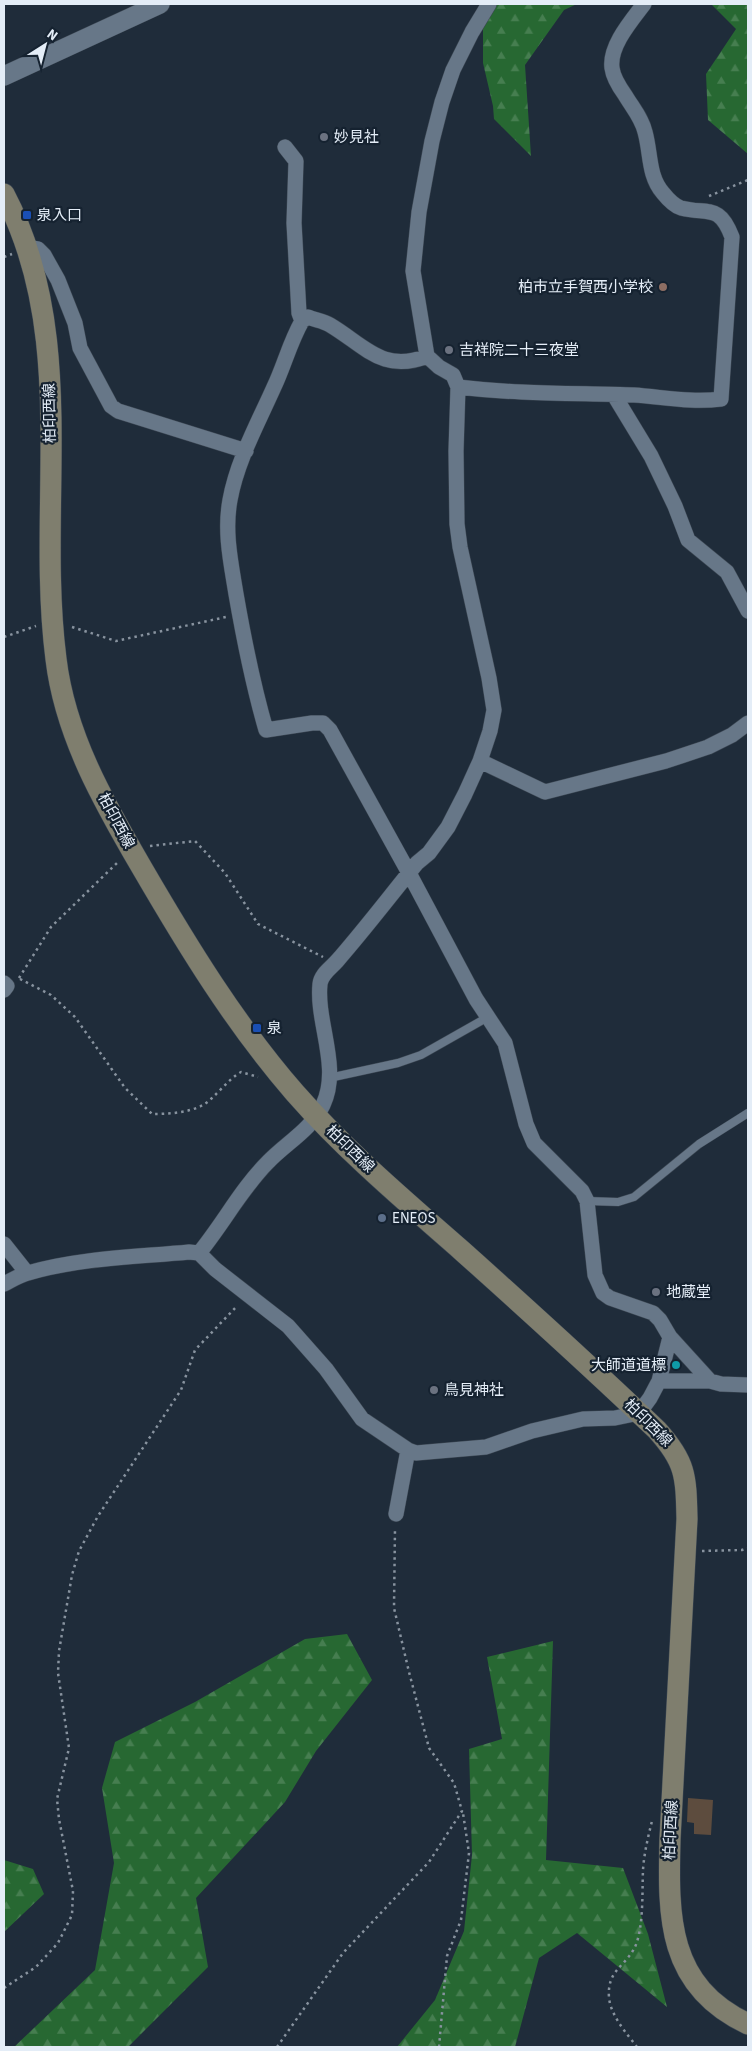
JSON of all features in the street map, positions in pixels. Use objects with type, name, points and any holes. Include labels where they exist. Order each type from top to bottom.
[{"type":"main road","name":"柏印西線","points":[[4,194],[27,247],[38,286],[50,366],[53,620],[56,659],[62,694],[87,767],[131,849],[208,977],[243,1029],[280,1074],[317,1116],[393,1190],[548,1327],[639,1413],[673,1448],[682,1466],[686,1490],[686,1551],[670,1839],[669,1881],[672,1926],[678,1952],[689,1973],[703,1992],[719,2008],[748,2024]]},
{"type":"street","points":[[4,76],[160,4]]},
{"type":"street","points":[[199,1253],[253,1179],[268,1162],[317,1116],[324,1103],[329,1078],[320,983],[323,974],[335,963],[448,827],[480,761],[490,731],[494,710],[490,678],[460,547],[457,524],[456,452],[458,387],[453,375],[439,367],[427,356],[413,271],[419,212],[432,141],[448,86],[468,39],[489,4]]},
{"type":"street","points":[[458,387],[485,390],[614,395],[702,402],[721,399],[732,237],[727,225],[718,215],[710,211],[679,207],[663,193],[652,174],[645,131],[639,117],[621,90],[612,68],[615,51],[622,33],[644,4]]},
{"type":"street","points":[[285,147],[296,161],[294,223],[299,313],[302,321]]},
{"type":"street","points":[[27,247],[38,249],[44,255],[58,280],[75,323],[80,348],[111,406],[118,412],[246,450]]},
{"type":"street","points":[[427,356],[415,361],[400,361],[379,357],[363,350],[329,324],[308,317],[302,321],[295,333],[277,381],[246,450],[230,499],[228,522],[229,549],[253,684],[266,730],[312,723],[322,723],[330,730],[410,873],[450,952],[505,1043],[526,1124],[534,1143],[582,1191],[587,1202],[595,1275],[603,1293],[610,1298],[652,1313],[660,1320],[670,1337],[710,1381]]},
{"type":"street","points":[[614,395],[651,456],[675,506],[688,540],[727,572],[748,611]]},
{"type":"street","points":[[480,761],[545,792],[666,761],[708,747],[732,735],[748,723]]},
{"type":"street","points":[[4,1244],[27,1273]]},
{"type":"street","points":[[4,1284],[27,1273],[118,1258],[189,1252],[199,1253],[216,1269],[288,1326],[306,1344],[362,1419],[408,1450],[416,1453],[486,1447],[532,1431],[584,1419],[615,1418],[639,1413],[659,1381],[670,1337]]},
{"type":"street","points":[[659,1381],[710,1381],[721,1384],[748,1385]]},
{"type":"street","points":[[396,1514],[408,1450]]},
{"type":"lane","points":[[329,1078],[398,1063],[421,1054],[488,1017]]},
{"type":"lane","points":[[587,1202],[618,1202],[634,1197],[699,1144],[748,1113]]},
{"type":"path","points":[[707,197],[748,180]]},
{"type":"path","points":[[4,637],[53,620],[116,641],[240,614]]},
{"type":"path","points":[[280,1074],[268,1080],[242,1072],[231,1078],[203,1105],[170,1114],[152,1114],[125,1088],[75,1017],[51,995],[8,984],[51,926],[131,849],[195,841],[225,873],[258,924],[335,963]]},
{"type":"path","points":[[4,1988],[36,1967],[58,1943],[72,1915],[73,1891],[57,1800],[69,1748],[58,1673],[59,1651],[72,1575],[79,1551],[98,1516],[181,1390],[196,1350],[248,1294]]},
{"type":"path","points":[[396,1514],[393,1552],[394,1608],[429,1748],[454,1783],[462,1811],[469,1853],[461,1920],[447,1956],[440,2047]]},
{"type":"path","points":[[686,1551],[742,1550],[748,1548]]},
{"type":"path","points":[[277,2047],[343,1953],[429,1862],[462,1811]]},
{"type":"path","points":[[637,2047],[618,2020],[612,2007],[609,2000],[609,1984],[614,1972],[634,1949],[642,1903],[643,1869],[652,1819]]},
{"type":"green space","points":[[495,4],[577,4],[564,10],[525,65],[531,156],[494,119],[493,106],[483,63],[483,19]]},
{"type":"green space","points":[[711,4],[748,4],[748,154],[708,120],[706,74],[736,29]]},
{"type":"green space","points":[[347,1634],[372,1680],[316,1751],[285,1802],[196,1898],[208,1967],[128,2047],[14,2047],[95,1970],[114,1863],[102,1788],[115,1742],[195,1702],[305,1639]]},
{"type":"green space","points":[[553,1641],[546,1860],[623,1868],[648,1934],[667,2007],[577,1933],[539,1958],[515,2047],[397,2047],[435,2000],[464,1931],[472,1855],[469,1749],[502,1739],[487,1657]]},
{"type":"green space","points":[[4,1860],[33,1869],[44,1894],[4,1932]]},
{"type":"building","points":[[688,1798],[713,1800],[711,1835],[694,1834],[694,1823],[687,1822]]},
{"type":"place","name":"妙見社","points":[[324,137]]},
{"type":"place","name":"泉入口","points":[[27,215]]},
{"type":"place","name":"柏市立手賀西小学校","points":[[663,287]]},
{"type":"place","name":"吉祥院二十三夜堂","points":[[449,350]]},
{"type":"place","name":"泉","points":[[257,1028]]},
{"type":"place","name":"ENEOS","points":[[382,1218]]},
{"type":"place","name":"地蔵堂","points":[[656,1292]]},
{"type":"place","name":"大師道道標","points":[[676,1365]]},
{"type":"place","name":"鳥見神社","points":[[434,1390]]}]
